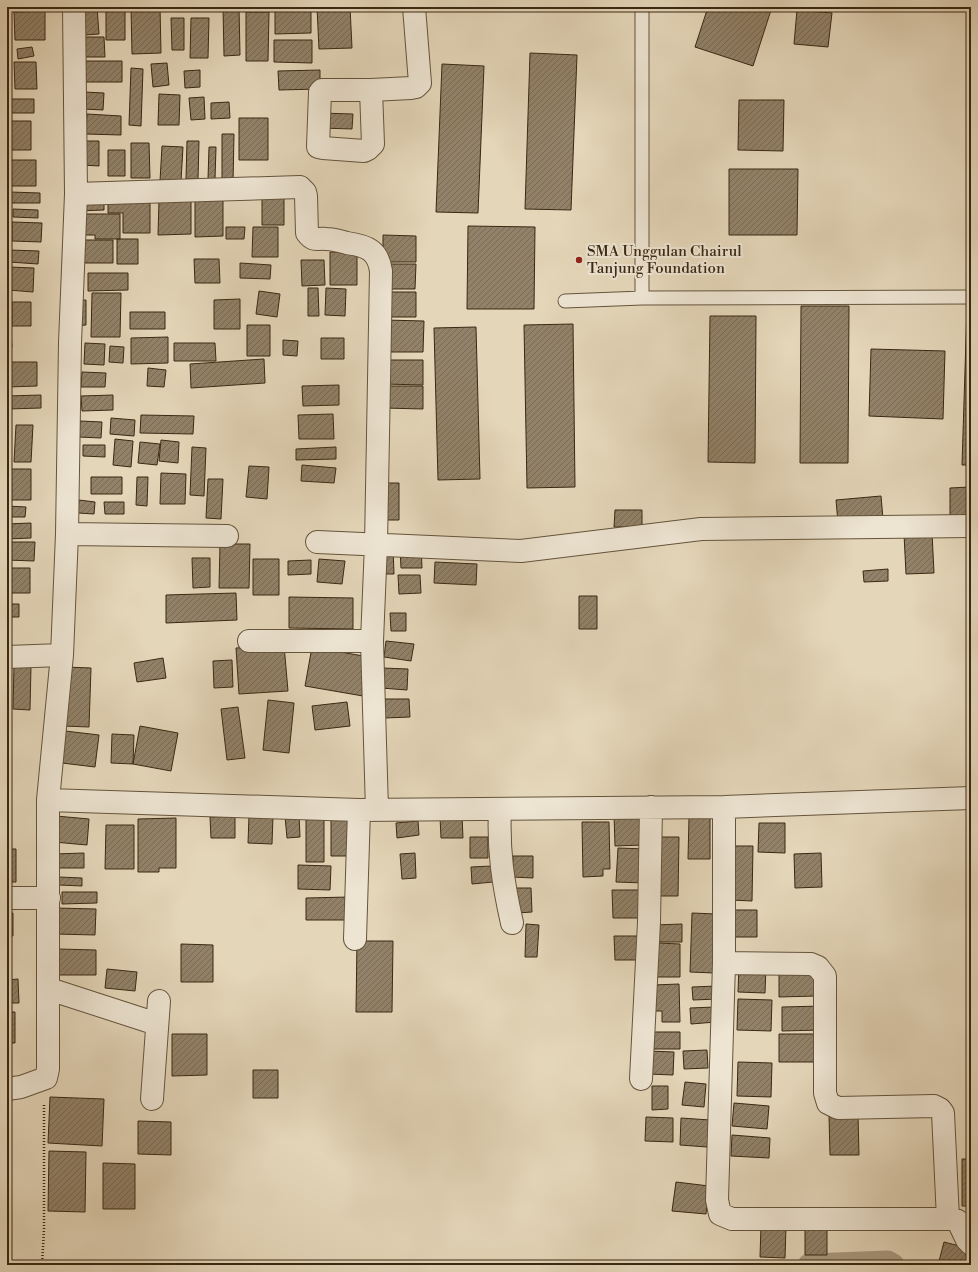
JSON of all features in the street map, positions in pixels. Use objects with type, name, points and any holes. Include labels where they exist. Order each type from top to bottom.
[{"type":"street","points":[[7,1090],[46,1078],[48,1069],[48,800],[62,655],[67,534],[70,343],[76,194],[74,7]]},
{"type":"street","points":[[371,90],[411,88],[416,87],[420,83],[414,7]]},
{"type":"street","points":[[76,194],[300,187],[305,192],[306,196],[307,233],[310,237],[314,239],[325,239],[365,246],[377,256],[381,272],[376,544],[368,810],[355,939]]},
{"type":"street","points":[[317,542],[521,551],[701,529],[971,526]]},
{"type":"street","points":[[67,534],[227,536]]},
{"type":"street","points":[[249,641],[372,641]]},
{"type":"street","points":[[7,657],[62,655]]},
{"type":"street","points":[[48,800],[368,810],[724,807],[971,798]]},
{"type":"street","points":[[641,1079],[649,922],[651,807]]},
{"type":"street","points":[[724,807],[724,963],[717,1200],[720,1214],[732,1219],[948,1219],[958,1221],[967,1240],[971,1244]]},
{"type":"street","points":[[500,809],[499,836],[503,885],[512,923]]},
{"type":"street","points":[[7,898],[49,898]]},
{"type":"street","points":[[724,963],[811,964],[818,967],[825,976],[825,1092],[828,1103],[838,1108],[934,1106],[940,1109],[943,1113],[948,1219]]},
{"type":"street","points":[[49,989],[157,1024]]},
{"type":"street","points":[[152,1099],[159,1001]]},
{"type":"lane","points":[[642,7],[642,298]]},
{"type":"lane","points":[[565,301],[642,298],[971,296]]},
{"type":"path","points":[[42,1265],[44,1229],[44,1105],[46,1078]]},
{"type":"building","points":[[83,7],[97,7],[99,34],[85,35]]},
{"type":"building","points":[[106,7],[125,7],[125,40],[106,40]]},
{"type":"building","points":[[131,7],[160,7],[161,53],[132,54]]},
{"type":"building","points":[[167,7],[188,7],[189,9],[167,11]]},
{"type":"building","points":[[223,7],[239,7],[240,55],[224,56]]},
{"type":"building","points":[[317,7],[350,7],[352,48],[319,49]]},
{"type":"building","points":[[368,7],[391,7],[391,10],[368,10]]},
{"type":"building","points":[[708,7],[772,7],[753,66],[695,47]]},
{"type":"building","points":[[275,9],[311,9],[311,33],[275,34]]},
{"type":"building","points":[[797,10],[832,13],[828,47],[794,44]]},
{"type":"building","points":[[45,11],[45,40],[15,40],[14,12]]},
{"type":"building","points":[[246,12],[269,12],[268,61],[246,61]]},
{"type":"building","points":[[171,18],[184,18],[184,50],[172,50]]},
{"type":"building","points":[[191,18],[209,18],[208,58],[190,58]]},
{"type":"building","points":[[76,37],[104,37],[105,57],[77,57]]},
{"type":"building","points":[[274,40],[312,40],[312,63],[274,62]]},
{"type":"building","points":[[32,47],[34,56],[18,59],[17,49]]},
{"type":"building","points":[[530,53],[577,55],[571,210],[525,209]]},
{"type":"building","points":[[84,61],[122,61],[122,82],[84,82]]},
{"type":"building","points":[[14,62],[36,62],[37,89],[15,89]]},
{"type":"building","points":[[167,63],[169,85],[153,87],[151,64]]},
{"type":"building","points":[[442,64],[484,66],[478,213],[436,212]]},
{"type":"building","points":[[131,68],[143,69],[141,126],[129,125]]},
{"type":"building","points":[[200,70],[200,87],[185,88],[184,71]]},
{"type":"building","points":[[320,70],[320,89],[279,90],[278,71]]},
{"type":"building","points":[[84,92],[104,93],[103,110],[84,109]]},
{"type":"building","points":[[159,94],[180,95],[179,125],[158,125]]},
{"type":"building","points":[[204,97],[205,119],[191,120],[189,98]]},
{"type":"building","points":[[7,99],[34,99],[34,113],[7,113]]},
{"type":"building","points":[[739,100],[784,100],[783,151],[738,150]]},
{"type":"building","points":[[229,102],[230,118],[211,119],[211,103]]},
{"type":"building","points":[[321,113],[353,114],[352,129],[321,128]]},
{"type":"building","points":[[87,114],[121,116],[121,135],[86,134]]},
{"type":"building","points":[[239,118],[268,118],[268,160],[239,160]]},
{"type":"building","points":[[7,121],[31,121],[31,150],[7,150]]},
{"type":"building","points":[[222,134],[234,134],[233,183],[222,183]]},
{"type":"building","points":[[83,141],[99,141],[99,166],[82,165]]},
{"type":"building","points":[[187,141],[199,141],[198,179],[186,179]]},
{"type":"building","points":[[131,143],[149,143],[150,178],[131,178]]},
{"type":"building","points":[[162,146],[183,147],[181,181],[160,181]]},
{"type":"building","points":[[209,147],[216,147],[215,179],[208,179]]},
{"type":"building","points":[[108,150],[125,150],[125,176],[108,176]]},
{"type":"building","points":[[7,160],[36,160],[36,186],[7,186]]},
{"type":"building","points":[[729,169],[798,169],[797,235],[729,235]]},
{"type":"building","points":[[10,192],[40,193],[40,203],[10,203]]},
{"type":"building","points":[[77,196],[104,196],[104,210],[77,211]]},
{"type":"building","points":[[108,197],[150,197],[150,233],[123,233],[123,213],[108,213]]},
{"type":"building","points":[[195,198],[223,198],[223,236],[195,237]]},
{"type":"building","points":[[284,198],[284,225],[262,225],[262,199]]},
{"type":"building","points":[[191,199],[191,234],[158,235],[159,200]]},
{"type":"building","points":[[13,209],[38,210],[38,218],[13,217]]},
{"type":"building","points":[[79,214],[120,214],[120,239],[95,239],[95,235],[79,235]]},
{"type":"building","points":[[12,222],[42,223],[41,242],[12,241]]},
{"type":"building","points":[[468,226],[535,227],[534,309],[467,309]]},
{"type":"building","points":[[226,227],[245,227],[244,239],[226,239]]},
{"type":"building","points":[[253,227],[278,227],[278,257],[252,257]]},
{"type":"building","points":[[383,235],[416,236],[416,262],[383,262]]},
{"type":"building","points":[[117,239],[138,239],[138,264],[117,264]]},
{"type":"building","points":[[79,240],[113,240],[113,263],[79,263]]},
{"type":"building","points":[[10,250],[39,251],[38,264],[9,262]]},
{"type":"building","points":[[330,252],[357,252],[357,285],[330,285]]},
{"type":"building","points":[[194,259],[219,259],[220,283],[195,283]]},
{"type":"building","points":[[301,260],[324,260],[325,285],[302,286]]},
{"type":"building","points":[[240,263],[271,265],[270,279],[240,278]]},
{"type":"building","points":[[384,264],[416,264],[415,289],[384,289]]},
{"type":"building","points":[[10,267],[34,268],[33,292],[8,290]]},
{"type":"building","points":[[88,273],[128,273],[128,290],[88,291]]},
{"type":"building","points":[[308,288],[318,288],[319,316],[308,316]]},
{"type":"building","points":[[326,288],[346,289],[345,316],[325,315]]},
{"type":"building","points":[[259,291],[280,294],[277,317],[256,314]]},
{"type":"building","points":[[382,292],[416,292],[416,317],[382,317]]},
{"type":"building","points":[[92,293],[121,293],[120,337],[91,337]]},
{"type":"building","points":[[240,299],[240,329],[214,329],[214,300]]},
{"type":"building","points":[[76,300],[86,300],[86,325],[76,326]]},
{"type":"building","points":[[12,302],[31,302],[31,326],[12,326]]},
{"type":"building","points":[[801,306],[849,306],[848,463],[800,463]]},
{"type":"building","points":[[967,307],[971,307],[971,465],[962,465]]},
{"type":"building","points":[[130,312],[165,312],[165,329],[130,329]]},
{"type":"building","points":[[710,316],[756,316],[755,463],[708,462]]},
{"type":"building","points":[[385,320],[424,321],[423,352],[385,352]]},
{"type":"building","points":[[573,324],[575,487],[527,488],[524,325]]},
{"type":"building","points":[[247,325],[270,325],[270,356],[247,356]]},
{"type":"building","points":[[476,327],[480,479],[438,480],[434,328]]},
{"type":"building","points":[[11,335],[12,347],[7,347],[7,336]]},
{"type":"building","points":[[168,337],[168,363],[131,364],[131,338]]},
{"type":"building","points":[[321,338],[344,338],[344,359],[321,359]]},
{"type":"building","points":[[283,340],[298,341],[297,356],[283,355]]},
{"type":"building","points":[[85,343],[105,344],[104,365],[84,364]]},
{"type":"building","points":[[174,343],[215,343],[216,361],[174,361]]},
{"type":"building","points":[[110,346],[124,347],[123,363],[109,362]]},
{"type":"building","points":[[871,349],[945,351],[943,419],[869,416]]},
{"type":"building","points":[[264,359],[265,383],[191,388],[190,364]]},
{"type":"building","points":[[384,360],[423,360],[423,385],[384,384]]},
{"type":"building","points":[[7,362],[37,362],[37,386],[7,387]]},
{"type":"building","points":[[148,368],[166,370],[164,387],[147,386]]},
{"type":"building","points":[[82,372],[106,373],[105,387],[81,387]]},
{"type":"building","points":[[339,385],[339,405],[303,406],[302,386]]},
{"type":"building","points":[[384,386],[423,386],[423,409],[384,408]]},
{"type":"building","points":[[41,395],[41,408],[7,409],[7,396]]},
{"type":"building","points":[[113,395],[113,410],[82,411],[81,396]]},
{"type":"building","points":[[333,414],[334,439],[299,439],[298,415]]},
{"type":"building","points":[[141,415],[194,416],[193,434],[140,433]]},
{"type":"building","points":[[111,418],[135,420],[134,436],[110,434]]},
{"type":"building","points":[[80,421],[102,422],[101,438],[79,437]]},
{"type":"building","points":[[16,425],[33,425],[31,462],[14,462]]},
{"type":"building","points":[[7,426],[10,426],[9,457],[7,457]]},
{"type":"building","points":[[115,439],[133,441],[131,467],[113,465]]},
{"type":"building","points":[[161,440],[179,442],[178,463],[159,461]]},
{"type":"building","points":[[140,442],[160,444],[157,465],[138,463]]},
{"type":"building","points":[[83,445],[105,445],[105,457],[83,456]]},
{"type":"building","points":[[192,447],[206,448],[204,496],[190,495]]},
{"type":"building","points":[[336,447],[336,459],[296,460],[296,449]]},
{"type":"building","points":[[302,465],[336,468],[334,483],[301,481]]},
{"type":"building","points":[[249,466],[269,467],[267,499],[246,497]]},
{"type":"building","points":[[7,469],[31,469],[31,500],[7,500]]},
{"type":"building","points":[[161,473],[186,474],[185,504],[160,504]]},
{"type":"building","points":[[91,477],[122,477],[122,494],[91,494]]},
{"type":"building","points":[[137,477],[148,477],[147,506],[136,505]]},
{"type":"building","points":[[208,479],[223,479],[221,519],[206,518]]},
{"type":"building","points":[[379,483],[399,483],[399,520],[379,520]]},
{"type":"building","points":[[970,487],[970,520],[950,520],[950,488]]},
{"type":"building","points":[[881,496],[883,519],[838,523],[836,500]]},
{"type":"building","points":[[79,500],[95,502],[94,514],[78,513]]},
{"type":"building","points":[[104,502],[124,502],[124,514],[105,514]]},
{"type":"building","points":[[7,506],[26,507],[25,517],[7,517]]},
{"type":"building","points":[[615,510],[642,510],[642,527],[614,527]]},
{"type":"building","points":[[31,523],[31,538],[7,539],[7,524]]},
{"type":"building","points":[[932,533],[934,573],[906,574],[904,534]]},
{"type":"building","points":[[7,542],[35,542],[34,561],[7,560]]},
{"type":"building","points":[[220,544],[250,544],[249,588],[219,588]]},
{"type":"building","points":[[377,547],[393,547],[394,574],[378,574]]},
{"type":"building","points":[[421,547],[422,568],[401,568],[400,548]]},
{"type":"building","points":[[192,558],[210,558],[210,587],[193,588]]},
{"type":"building","points":[[253,559],[279,559],[279,595],[253,595]]},
{"type":"building","points":[[319,559],[345,561],[342,584],[317,582]]},
{"type":"building","points":[[311,560],[311,574],[288,575],[288,561]]},
{"type":"building","points":[[435,562],[477,564],[476,585],[434,583]]},
{"type":"building","points":[[7,568],[30,568],[30,593],[7,593]]},
{"type":"building","points":[[888,569],[888,581],[864,582],[863,571]]},
{"type":"building","points":[[398,575],[420,575],[421,593],[399,594]]},
{"type":"building","points":[[236,593],[237,620],[166,623],[166,595]]},
{"type":"building","points":[[579,596],[597,596],[597,629],[579,629]]},
{"type":"building","points":[[289,597],[353,598],[353,629],[289,628]]},
{"type":"building","points":[[7,604],[19,604],[19,617],[7,617]]},
{"type":"building","points":[[390,613],[406,613],[406,631],[391,631]]},
{"type":"building","points":[[386,641],[414,644],[411,661],[384,657]]},
{"type":"building","points":[[284,645],[288,691],[239,694],[236,648]]},
{"type":"building","points":[[312,647],[369,657],[363,696],[305,686]]},
{"type":"building","points":[[163,658],[166,678],[137,682],[134,663]]},
{"type":"building","points":[[232,660],[233,687],[214,688],[213,661]]},
{"type":"building","points":[[14,665],[31,666],[30,710],[13,709]]},
{"type":"building","points":[[65,667],[91,668],[89,727],[63,726]]},
{"type":"building","points":[[382,668],[408,669],[407,690],[381,688]]},
{"type":"building","points":[[385,699],[409,699],[410,717],[385,718]]},
{"type":"building","points":[[268,700],[294,703],[289,753],[263,750]]},
{"type":"building","points":[[347,702],[350,726],[315,730],[312,706]]},
{"type":"building","points":[[238,707],[245,758],[227,760],[221,709]]},
{"type":"building","points":[[140,726],[178,733],[171,771],[133,764]]},
{"type":"building","points":[[65,731],[99,735],[95,767],[62,763]]},
{"type":"building","points":[[112,734],[134,735],[133,764],[111,763]]},
{"type":"building","points":[[643,813],[644,845],[615,846],[614,814]]},
{"type":"building","points":[[299,815],[300,837],[287,838],[285,816]]},
{"type":"building","points":[[324,815],[324,862],[306,862],[306,816]]},
{"type":"building","points":[[56,816],[89,819],[87,845],[54,842]]},
{"type":"building","points":[[235,816],[235,838],[211,838],[210,817]]},
{"type":"building","points":[[249,816],[273,816],[272,844],[248,843]]},
{"type":"building","points":[[462,816],[463,838],[441,838],[440,817]]},
{"type":"building","points":[[689,817],[710,817],[710,859],[688,859]]},
{"type":"building","points":[[176,818],[176,868],[159,868],[159,872],[138,872],[138,819]]},
{"type":"building","points":[[331,818],[350,819],[350,856],[331,856]]},
{"type":"building","points":[[968,818],[971,818],[971,866],[967,866]]},
{"type":"building","points":[[418,821],[419,835],[397,838],[396,823]]},
{"type":"building","points":[[582,822],[609,822],[610,869],[603,869],[603,876],[583,877]]},
{"type":"building","points":[[759,823],[785,823],[785,853],[758,852]]},
{"type":"building","points":[[106,825],[134,825],[134,869],[105,869]]},
{"type":"building","points":[[470,837],[488,837],[488,858],[470,858]]},
{"type":"building","points":[[657,837],[679,837],[678,896],[657,896]]},
{"type":"building","points":[[732,846],[753,846],[752,901],[731,900]]},
{"type":"building","points":[[618,848],[646,849],[645,883],[616,882]]},
{"type":"building","points":[[7,849],[16,849],[16,882],[7,882]]},
{"type":"building","points":[[84,853],[84,868],[54,868],[54,854]]},
{"type":"building","points":[[415,853],[416,878],[402,879],[400,854]]},
{"type":"building","points":[[821,853],[822,887],[795,888],[794,854]]},
{"type":"building","points":[[513,856],[533,856],[533,878],[512,877]]},
{"type":"building","points":[[298,865],[331,866],[330,890],[298,889]]},
{"type":"building","points":[[492,866],[493,882],[472,884],[471,867]]},
{"type":"building","points":[[59,877],[82,878],[82,886],[59,885]]},
{"type":"building","points":[[515,888],[531,888],[532,912],[517,913]]},
{"type":"building","points":[[612,890],[639,890],[640,918],[613,918]]},
{"type":"building","points":[[62,892],[97,892],[97,903],[62,904]]},
{"type":"building","points":[[349,897],[349,920],[306,920],[306,898]]},
{"type":"building","points":[[56,908],[96,909],[95,935],[55,934]]},
{"type":"building","points":[[731,910],[757,910],[757,937],[731,937]]},
{"type":"building","points":[[7,913],[13,913],[13,936],[7,936]]},
{"type":"building","points":[[692,913],[716,914],[714,973],[690,972]]},
{"type":"building","points":[[526,924],[539,925],[537,957],[525,957]]},
{"type":"building","points":[[682,924],[682,942],[654,942],[654,925]]},
{"type":"building","points":[[614,936],[643,936],[644,960],[615,960]]},
{"type":"building","points":[[357,941],[393,941],[392,1012],[356,1012]]},
{"type":"building","points":[[658,943],[680,944],[680,977],[657,977]]},
{"type":"building","points":[[181,944],[213,945],[213,982],[181,982]]},
{"type":"building","points":[[58,949],[96,950],[96,975],[58,975]]},
{"type":"building","points":[[739,965],[766,966],[765,993],[738,992]]},
{"type":"building","points":[[779,967],[816,967],[816,996],[779,997]]},
{"type":"building","points":[[107,969],[137,972],[135,991],[105,988]]},
{"type":"building","points":[[18,979],[19,1003],[7,1003],[7,980]]},
{"type":"building","points":[[679,984],[680,1022],[662,1022],[662,1011],[653,1011],[653,985]]},
{"type":"building","points":[[717,986],[717,999],[693,1000],[692,987]]},
{"type":"building","points":[[738,999],[772,1000],[771,1031],[737,1030]]},
{"type":"building","points":[[822,1006],[822,1030],[782,1031],[782,1007]]},
{"type":"building","points":[[715,1007],[716,1022],[691,1024],[690,1008]]},
{"type":"building","points":[[7,1012],[15,1012],[15,1043],[7,1043]]},
{"type":"building","points":[[652,1032],[680,1032],[680,1049],[652,1049]]},
{"type":"building","points":[[172,1034],[207,1034],[207,1075],[172,1076]]},
{"type":"building","points":[[779,1034],[816,1034],[816,1062],[779,1062]]},
{"type":"building","points":[[707,1050],[708,1068],[684,1069],[683,1051]]},
{"type":"building","points":[[649,1051],[674,1052],[673,1075],[648,1074]]},
{"type":"building","points":[[738,1062],[772,1063],[771,1097],[737,1096]]},
{"type":"building","points":[[253,1070],[278,1070],[278,1098],[253,1098]]},
{"type":"building","points":[[685,1082],[706,1084],[704,1107],[682,1105]]},
{"type":"building","points":[[652,1086],[668,1086],[668,1109],[652,1110]]},
{"type":"building","points":[[50,1097],[104,1099],[102,1146],[48,1143]]},
{"type":"building","points":[[734,1103],[769,1106],[767,1129],[732,1126]]},
{"type":"building","points":[[858,1115],[859,1155],[830,1155],[829,1116]]},
{"type":"building","points":[[646,1117],[673,1118],[673,1142],[645,1141]]},
{"type":"building","points":[[681,1118],[710,1120],[707,1147],[680,1145]]},
{"type":"building","points":[[138,1121],[171,1122],[171,1155],[138,1154]]},
{"type":"building","points":[[732,1135],[770,1138],[769,1158],[731,1156]]},
{"type":"building","points":[[49,1151],[86,1152],[85,1212],[48,1211]]},
{"type":"building","points":[[962,1159],[971,1159],[971,1206],[962,1206]]},
{"type":"building","points":[[103,1163],[135,1164],[135,1209],[103,1209]]},
{"type":"building","points":[[676,1182],[709,1186],[706,1214],[672,1211]]},
{"type":"building","points":[[761,1226],[786,1226],[785,1258],[760,1257]]},
{"type":"building","points":[[805,1230],[827,1230],[827,1255],[805,1255]]},
{"type":"building","points":[[944,1242],[971,1249],[967,1265],[938,1265]]},
{"type":"waterway","points":[[809,1265],[888,1262],[893,1265]]},
{"type":"place","name":"SMA Unggulan Chairul Tanjung Foundation","points":[[579,260]]}]
